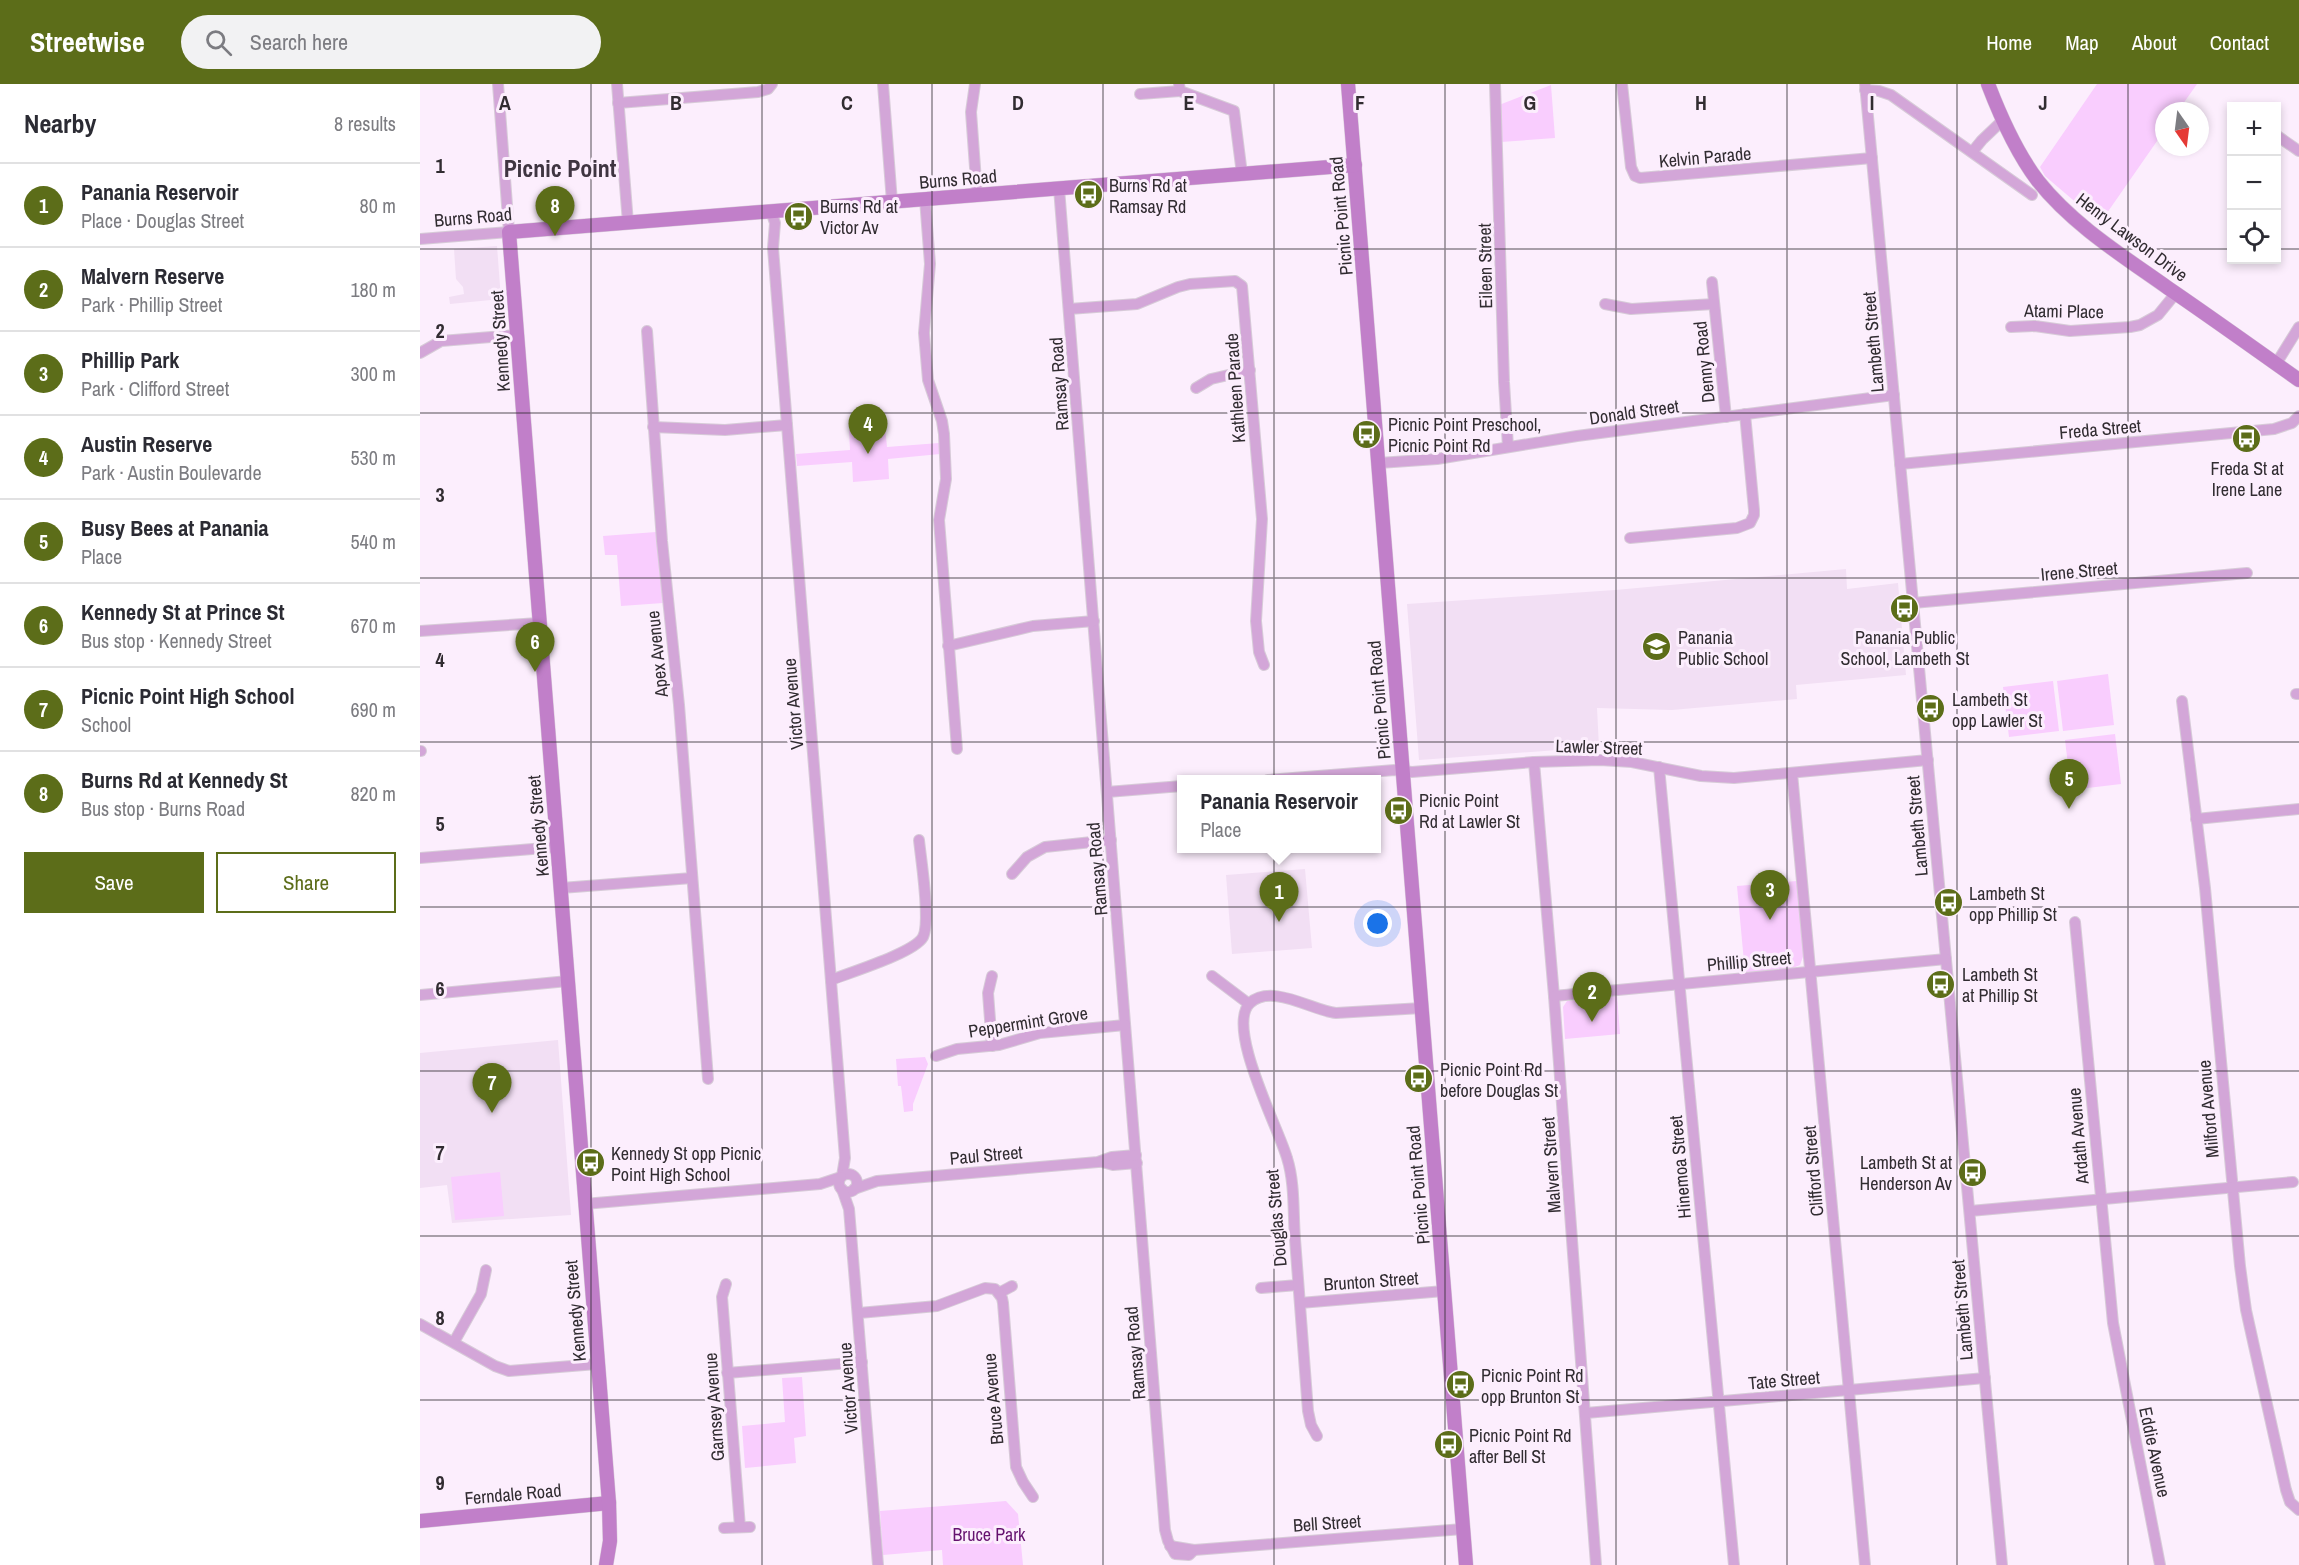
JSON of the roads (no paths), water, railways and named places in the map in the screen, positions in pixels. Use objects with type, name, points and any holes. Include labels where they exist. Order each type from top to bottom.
[{"type":"street","name":"Kennedy Street","points":[[498,84],[609,1503],[610,1541],[606,1565]]},
{"type":"street","points":[[617,84],[628,223]]},
{"type":"street","points":[[618,103],[758,92],[768,89],[772,84]]},
{"type":"street","points":[[884,84],[892,202]]},
{"type":"street","points":[[975,84],[971,112],[977,195]]},
{"type":"street","name":"Picnic Point Road","points":[[1348,84],[1466,1565]]},
{"type":"street","name":"Eileen Street","points":[[1495,84],[1503,374],[1508,447]]},
{"type":"street","name":"Kelvin Parade","points":[[1622,84],[1631,167],[1635,176],[1640,178],[1872,158]]},
{"type":"street","name":"Henry Lawson Drive","points":[[1989,84],[2003,120],[2034,176],[2063,208],[2094,235],[2299,380]]},
{"type":"street","points":[[1140,94],[1179,87],[1234,111],[1242,174]]},
{"type":"street","points":[[1865,87],[1891,95],[2032,195]]},
{"type":"street","name":"Lambeth Street","points":[[1865,87],[2002,1565]]},
{"type":"street","points":[[1973,152],[2003,120]]},
{"type":"street","points":[[2281,138],[2299,152]]},
{"type":"street","name":"Burns Road","points":[[420,239],[1355,165]]},
{"type":"street","name":"Ramsay Road","points":[[1059,189],[1164,1518],[1166,1536],[1170,1546]]},
{"type":"street","points":[[925,199],[930,264],[924,333],[928,380],[942,421],[944,442],[946,480],[939,520],[957,749]]},
{"type":"street","name":"Victor Avenue","points":[[771,211],[775,223],[773,248],[845,1158],[845,1185],[859,1313],[878,1565]]},
{"type":"street","name":"Kathleen Parade","points":[[1070,309],[1137,304],[1184,285],[1235,281],[1244,290],[1262,519],[1256,628],[1259,652],[1264,664]]},
{"type":"street","name":"Denny Road","points":[[1712,282],[1726,417]]},
{"type":"street","name":"Atami Place","points":[[2011,327],[2035,326],[2070,331],[2140,325],[2158,315],[2176,293]]},
{"type":"street","name":"Denny Road","points":[[1605,304],[1631,309],[1714,304]]},
{"type":"street","points":[[2276,364],[2299,327]]},
{"type":"street","name":"Apex Avenue","points":[[647,331],[652,427],[708,1079]]},
{"type":"street","points":[[420,353],[441,341],[517,335]]},
{"type":"street","points":[[1196,388],[1211,379],[1250,370]]},
{"type":"street","name":"Donald Street","points":[[1379,463],[1437,459],[1508,447],[1894,395]]},
{"type":"street","points":[[1630,538],[1737,528],[1750,523],[1754,515],[1745,414]]},
{"type":"street","name":"Freda Street","points":[[1900,464],[2274,429],[2292,423],[2299,416]]},
{"type":"street","points":[[652,427],[725,430],[787,425]]},
{"type":"street","name":"Irene Street","points":[[1913,603],[2247,573]]},
{"type":"street","points":[[948,646],[1033,627],[1094,621]]},
{"type":"street","points":[[420,632],[539,623]]},
{"type":"street","name":"Milford Avenue","points":[[2182,701],[2246,1310],[2288,1498],[2297,1509]]},
{"type":"street","name":"Lawler Street","points":[[1343,775],[1534,762],[1613,760],[1723,778],[1928,760]]},
{"type":"street","name":"Malvern Street","points":[[1534,762],[1554,996],[1596,1565]]},
{"type":"street","name":"Hinemoa Street","points":[[1659,766],[1734,1565]]},
{"type":"street","name":"Clifford Street","points":[[1792,773],[1865,1565]]},
{"type":"street","points":[[1107,792],[1177,786]]},
{"type":"street","points":[[2196,819],[2299,809]]},
{"type":"street","points":[[831,980],[912,948],[922,937],[926,922],[919,840]]},
{"type":"street","points":[[1012,874],[1027,856],[1045,847],[1111,840]]},
{"type":"street","points":[[420,858],[557,847]]},
{"type":"street","points":[[561,888],[692,878]]},
{"type":"street","name":"Ardath Avenue","points":[[2075,922],[2110,1301],[2117,1346]]},
{"type":"street","name":"Phillip Street","points":[[1554,996],[1946,959]]},
{"type":"street","points":[[992,976],[988,993],[992,1046]]},
{"type":"street","points":[[1212,976],[1249,1004],[1261,998],[1286,998],[1342,1014],[1422,1008]]},
{"type":"street","points":[[420,995],[568,981]]},
{"type":"street","name":"Douglas Street","points":[[1249,1004],[1244,1017],[1249,1060],[1289,1166],[1308,1411],[1311,1425],[1317,1436]]},
{"type":"street","name":"Peppermint Grove","points":[[936,1056],[957,1049],[992,1046],[1040,1033],[1125,1025]]},
{"type":"street","name":"Paul Street","points":[[584,1204],[820,1184],[826,1187],[1098,1162],[1112,1157],[1136,1159]]},
{"type":"street","name":"Victor Avenue","points":[[845,1158],[854,1176]]},
{"type":"street","name":"Paul Street","points":[[845,1185],[849,1174],[873,1178],[877,1181]]},
{"type":"street","points":[[1970,1211],[2293,1182]]},
{"type":"street","points":[[454,1342],[481,1294],[486,1270]]},
{"type":"street","name":"Garnsey Avenue","points":[[724,1528],[745,1527],[727,1373],[722,1297],[726,1284]]},
{"type":"street","points":[[1261,1288],[1298,1285]]},
{"type":"street","points":[[859,1313],[937,1306],[985,1288],[999,1293],[1012,1286]]},
{"type":"street","name":"Brunton Street","points":[[1300,1303],[1444,1292]]},
{"type":"street","name":"Bruce Avenue","points":[[999,1293],[1003,1303],[1016,1467],[1033,1497]]},
{"type":"street","points":[[420,1324],[508,1371],[597,1364]]},
{"type":"street","name":"Eddie Avenue","points":[[2117,1346],[2160,1565]]},
{"type":"street","points":[[727,1373],[862,1362]]},
{"type":"street","name":"Tate Street","points":[[1586,1413],[1985,1378]]},
{"type":"street","name":"Ferndale Road","points":[[420,1521],[609,1503]]},
{"type":"street","name":"Bell Street","points":[[1170,1546],[1194,1550],[1463,1529]]},
{"type":"place","name":"Burns Rd at Ramsay Rd","points":[[1088,195]]},
{"type":"place","name":"Burns Rd at Victor Av","points":[[799,216]]},
{"type":"place","name":"Burns Rd at Kennedy St","points":[[555,236]]},
{"type":"place","name":"Picnic Point Preschool, Picnic Point Rd","points":[[1367,434]]},
{"type":"place","name":"Freda St at Irene Lane","points":[[2247,439]]},
{"type":"place","name":"Austin Reserve","points":[[868,454]]},
{"type":"place","name":"Panania Public School, Lambeth St","points":[[1905,608]]},
{"type":"place","name":"Panania Public School","points":[[1657,647]]},
{"type":"place","name":"Kennedy St at Prince St","points":[[535,672]]},
{"type":"place","name":"Lambeth St opp Lawler St","points":[[1931,709]]},
{"type":"place","name":"Busy Bees at Panania","points":[[2069,809]]},
{"type":"place","name":"Picnic Point Rd at Lawler St","points":[[1398,810]]},
{"type":"place","name":"Lambeth St opp Phillip St","points":[[1948,903]]},
{"type":"place","name":"Phillip Park","points":[[1770,920]]},
{"type":"place","name":"Panania Reservoir","points":[[1279,922]]},
{"type":"place","name":"Lambeth St at Phillip St","points":[[1941,984]]},
{"type":"place","name":"Malvern Reserve","points":[[1592,1022]]},
{"type":"place","name":"Picnic Point Rd before Douglas St","points":[[1419,1079]]},
{"type":"place","name":"Picnic Point High School","points":[[492,1113]]},
{"type":"place","name":"Kennedy St opp Picnic Point High School","points":[[590,1163]]},
{"type":"place","name":"Lambeth St at Henderson Av","points":[[1973,1172]]},
{"type":"place","name":"Picnic Point Rd opp Brunton St","points":[[1460,1385]]},
{"type":"place","name":"Picnic Point Rd after Bell St","points":[[1448,1445]]},
{"type":"district","name":"Picnic Point","points":[[560,168]]},
{"type":"park label","name":"Bruce Park","points":[[989,1534]]}]
